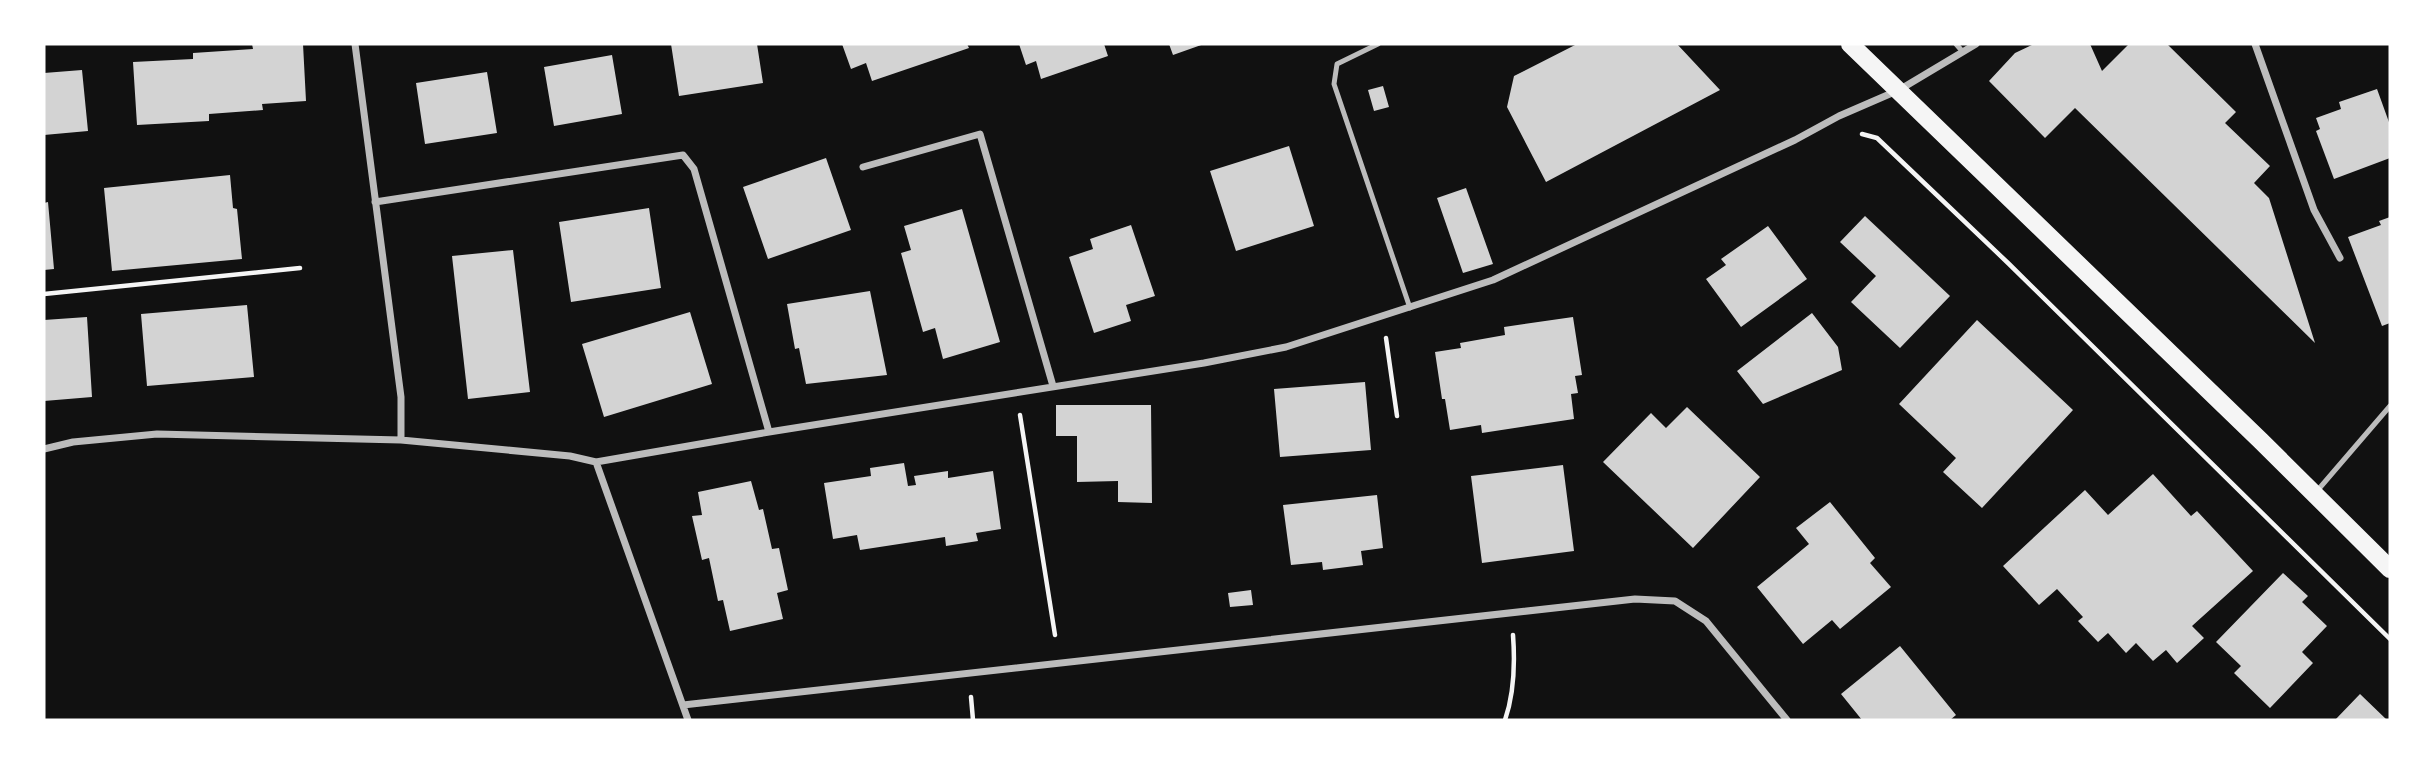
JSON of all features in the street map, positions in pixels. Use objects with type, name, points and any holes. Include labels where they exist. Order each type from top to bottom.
[{"type":"main road","points":[[1850,44],[2390,569]]},
{"type":"street","points":[[355,44],[401,397],[401,440]]},
{"type":"street","points":[[44,449],[73,442],[157,434],[401,440],[570,456],[596,462],[1204,363],[1286,347],[1493,280],[1654,207],[1795,140],[1839,116],[1899,90],[1976,44]]},
{"type":"street","points":[[2255,44],[2314,210],[2340,258]]},
{"type":"street","points":[[863,167],[980,134],[1053,387]]},
{"type":"street","points":[[375,202],[683,155],[694,169],[769,432]]},
{"type":"street","points":[[596,462],[688,720]]},
{"type":"street","points":[[683,705],[1635,599],[1675,601],[1706,621],[1787,720]]},
{"type":"lane","points":[[1378,44],[1337,64],[1334,84],[1410,309]]},
{"type":"lane","points":[[1956,44],[1963,52]]},
{"type":"lane","points":[[2315,494],[2390,406]]},
{"type":"path","points":[[1853,137],[1863,133],[1877,138],[2390,639]]},
{"type":"path","points":[[44,294],[300,268]]},
{"type":"path","points":[[1383,317],[1397,416]]},
{"type":"path","points":[[1019,405],[1055,635]]},
{"type":"path","points":[[1505,720],[1509,709],[1513,634]]},
{"type":"path","points":[[970,691],[973,720]]},
{"type":"building","points":[[252,44],[303,44],[306,101],[262,104],[263,110],[209,114],[209,121],[137,125],[133,62],[193,59],[193,53],[253,49]]},
{"type":"building","points":[[671,44],[757,44],[763,83],[679,96]]},
{"type":"building","points":[[842,44],[967,44],[969,48],[872,81],[866,63],[851,69]]},
{"type":"building","points":[[1019,44],[1104,44],[1108,56],[1041,79],[1036,61],[1026,65]]},
{"type":"building","points":[[1169,44],[1204,44],[1173,55]]},
{"type":"building","points":[[1577,44],[1677,44],[1720,90],[1546,182],[1507,107],[1514,76]]},
{"type":"building","points":[[2034,44],[2090,44],[2102,71],[2129,44],[2167,44],[2236,112],[2225,123],[2270,166],[2254,183],[2269,198],[2315,343],[2075,108],[2045,138],[1989,81],[2015,53]]},
{"type":"building","points":[[612,55],[622,114],[554,126],[544,67]]},
{"type":"building","points":[[82,70],[88,131],[44,135],[44,73]]},
{"type":"building","points":[[487,72],[497,133],[425,144],[416,83]]},
{"type":"building","points":[[1383,86],[1389,107],[1374,111],[1368,90]]},
{"type":"building","points":[[2377,89],[2390,125],[2390,158],[2334,179],[2316,131],[2320,129],[2316,118],[2341,109],[2339,102]]},
{"type":"building","points":[[1289,146],[1314,226],[1236,251],[1210,171]]},
{"type":"building","points":[[826,158],[851,230],[768,259],[743,187]]},
{"type":"building","points":[[230,175],[233,208],[237,209],[242,259],[112,271],[104,188]]},
{"type":"building","points":[[1466,188],[1493,264],[1463,273],[1437,198]]},
{"type":"building","points":[[48,202],[54,269],[44,270],[44,203]]},
{"type":"building","points":[[649,208],[661,288],[571,302],[559,222]]},
{"type":"building","points":[[962,209],[1000,342],[943,359],[935,328],[923,332],[901,253],[911,250],[904,226]]},
{"type":"building","points":[[1865,216],[1950,296],[1900,348],[1851,302],[1876,276],[1840,242]]},
{"type":"building","points":[[2390,217],[2390,323],[2382,326],[2348,237],[2381,225],[2379,221]]},
{"type":"building","points":[[1131,225],[1155,296],[1126,305],[1131,321],[1094,333],[1069,257],[1093,249],[1090,239]]},
{"type":"building","points":[[1768,226],[1807,279],[1741,327],[1706,279],[1726,265],[1721,259]]},
{"type":"building","points":[[513,250],[530,392],[468,399],[452,256]]},
{"type":"building","points":[[870,291],[887,375],[806,384],[799,348],[795,349],[787,304]]},
{"type":"building","points":[[247,305],[254,377],[147,386],[141,314]]},
{"type":"building","points":[[690,312],[712,384],[604,417],[582,344]]},
{"type":"building","points":[[1812,313],[1838,347],[1842,370],[1763,404],[1737,371]]},
{"type":"building","points":[[87,317],[92,397],[44,401],[44,320]]},
{"type":"building","points":[[1573,317],[1582,375],[1575,376],[1578,393],[1571,394],[1574,419],[1482,433],[1481,425],[1450,430],[1435,352],[1461,348],[1460,343],[1505,335],[1504,327]]},
{"type":"building","points":[[1977,320],[2073,410],[1982,508],[1943,472],[1956,458],[1899,404]]},
{"type":"building","points":[[1365,382],[1371,450],[1280,457],[1274,389]]},
{"type":"building","points":[[1056,405],[1151,405],[1152,503],[1118,502],[1118,481],[1077,482],[1077,436],[1056,436]]},
{"type":"building","points":[[1687,407],[1760,477],[1693,548],[1603,462],[1651,413],[1666,428]]},
{"type":"building","points":[[904,463],[908,486],[916,485],[914,476],[948,471],[948,478],[993,471],[1001,529],[976,533],[978,541],[946,546],[945,537],[860,550],[857,535],[833,539],[824,483],[871,476],[870,468]]},
{"type":"building","points":[[1563,465],[1574,551],[1482,563],[1471,476]]},
{"type":"building","points":[[2153,474],[2191,516],[2197,511],[2253,571],[2192,626],[2204,638],[2177,663],[2166,650],[2153,661],[2136,643],[2126,653],[2108,633],[2098,642],[2078,621],[2083,617],[2057,589],[2039,605],[2003,566],[2085,490],[2108,515]]},
{"type":"building","points":[[751,481],[759,510],[763,509],[772,549],[779,548],[788,590],[777,593],[783,619],[730,631],[723,600],[718,601],[709,558],[702,560],[692,516],[702,515],[698,492]]},
{"type":"building","points":[[1377,495],[1383,548],[1361,551],[1363,565],[1323,570],[1322,562],[1291,565],[1283,505]]},
{"type":"building","points":[[1830,502],[1875,558],[1870,563],[1891,587],[1840,629],[1832,620],[1803,644],[1757,587],[1809,544],[1796,528]]},
{"type":"building","points":[[2283,573],[2308,596],[2302,602],[2327,626],[2302,652],[2313,663],[2270,708],[2234,673],[2241,666],[2216,642]]},
{"type":"building","points":[[1251,590],[1253,605],[1230,607],[1228,593]]},
{"type":"building","points":[[1900,646],[1956,715],[1950,720],[1862,720],[1841,694]]},
{"type":"building","points":[[2360,694],[2387,720],[2335,720]]}]
